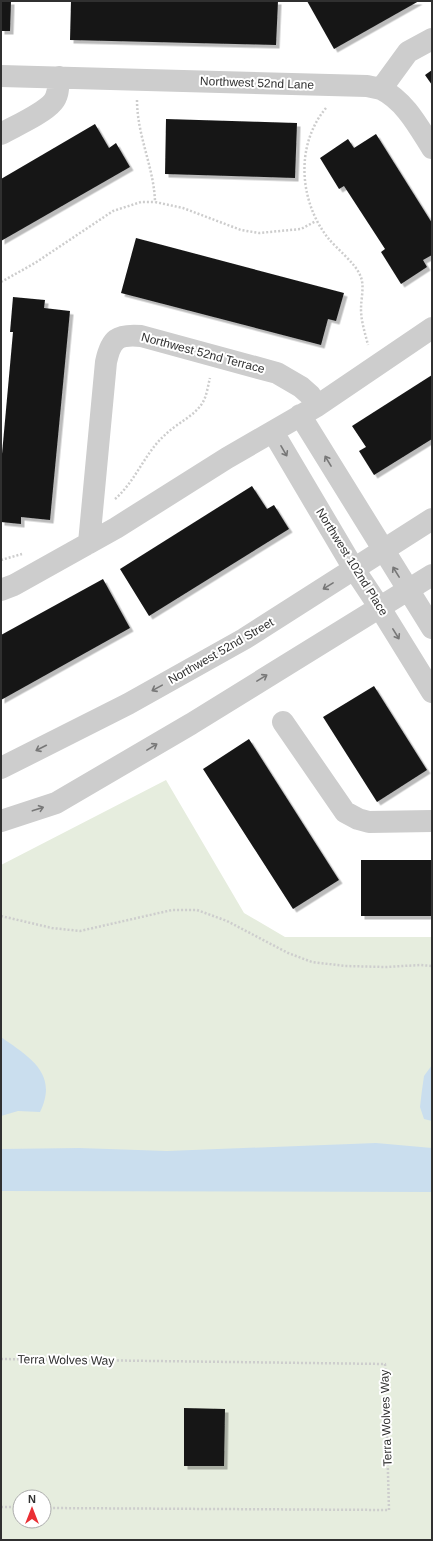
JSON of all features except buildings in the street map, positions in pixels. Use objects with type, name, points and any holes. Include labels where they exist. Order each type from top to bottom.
[{"type":"street","points":[[432,39],[408,52],[382,89],[390,93],[410,114],[432,148]]},
{"type":"street","name":"Northwest 52nd Lane","points":[[1,76],[340,86],[382,89]]},
{"type":"street","points":[[1,134],[42,111],[53,102],[58,94],[59,77]]},
{"type":"street","points":[[1,590],[14,585],[89,543],[309,410],[432,328]]},
{"type":"street","name":"Northwest 52nd Terrace","points":[[89,543],[106,362],[109,348],[117,338],[126,334],[140,336],[277,372],[301,387],[310,395],[309,410]]},
{"type":"street","points":[[309,410],[383,551],[432,628]]},
{"type":"street","name":"Northwest 102nd Place","points":[[272,432],[354,570],[380,608],[432,692]]},
{"type":"street","name":"Northwest 52nd Street","points":[[1,768],[135,701],[244,639],[432,519]]},
{"type":"street","points":[[1,821],[56,803],[191,724],[432,575]]},
{"type":"street","points":[[283,722],[345,812],[358,819],[369,822],[432,821]]},
{"type":"path","points":[[137,80],[139,125],[155,188],[155,202]]},
{"type":"path","points":[[340,86],[316,119],[306,151],[305,187],[316,221],[338,250],[360,275],[362,285],[362,321],[370,350],[378,365]]},
{"type":"path","points":[[1,282],[34,263],[113,211],[141,202],[155,202],[183,208],[241,230],[259,233],[301,229],[316,221]]},
{"type":"path","points":[[92,512],[109,504],[122,493],[166,434],[196,410],[204,401],[216,356]]},
{"type":"path","points":[[1,916],[52,928],[80,931],[172,910],[197,910],[226,921],[288,953],[312,962],[366,967],[432,966]]},
{"type":"path","name":"Terra Wolves Way","points":[[1,1359],[385,1364],[389,1510],[52,1508]]},
{"type":"path","points":[[1,1507],[12,1507]]},
{"type":"green space","points":[[166,780],[244,913],[285,937],[432,937],[432,1540],[1,1540],[1,865]]},
{"type":"water","points":[[1,1037],[31,1059],[43,1076],[46,1087],[45,1098],[40,1112],[18,1111],[1,1116]]},
{"type":"water","points":[[432,1065],[432,1121],[424,1119],[420,1107],[424,1076]]},
{"type":"water","points":[[376,1143],[432,1148],[432,1192],[1,1191],[1,1149],[79,1148],[167,1151]]}]
